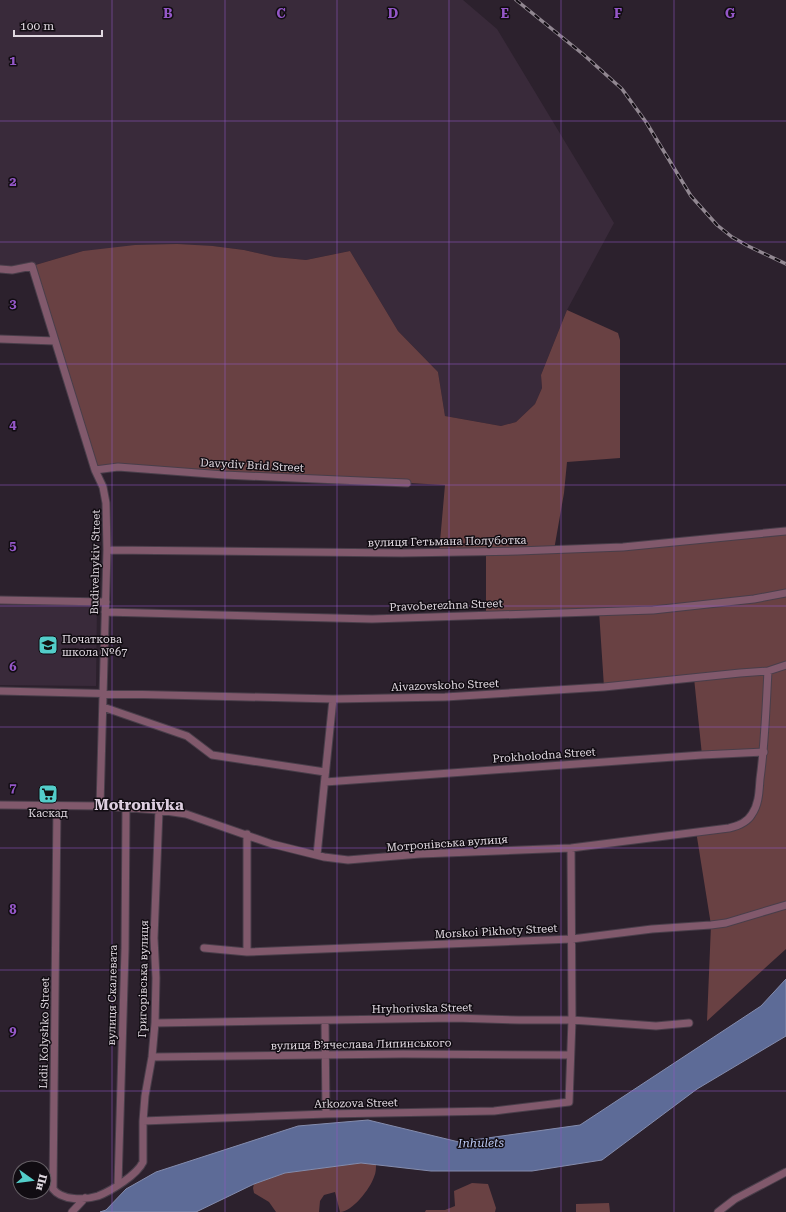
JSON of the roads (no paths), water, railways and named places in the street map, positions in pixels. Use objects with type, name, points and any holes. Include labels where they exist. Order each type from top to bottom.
[{"type":"street","name":"Budivelnykiv Street","points":[[0,269],[12,270],[32,266],[95,470],[103,487],[106,503],[106,612],[100,806]]},
{"type":"street","points":[[0,339],[55,341]]},
{"type":"street","name":"Davydiv Brid Street","points":[[95,470],[118,467],[224,475],[407,484]]},
{"type":"street","name":"вулиця Гетьмана Полуботка","points":[[107,550],[233,550],[402,553],[512,552],[623,547],[786,531]]},
{"type":"street","name":"Pravoberezhna Street","points":[[106,612],[372,619],[653,610],[754,599],[786,593]]},
{"type":"street","points":[[0,600],[106,602]]},
{"type":"street","name":"Aivazovskoho Street","points":[[0,691],[333,699],[453,697],[604,687],[768,671],[786,665]]},
{"type":"street","name":"Мотронівська вулиця","points":[[0,805],[126,807],[186,814],[247,834],[272,844],[332,858],[357,860],[420,854],[572,848],[738,826],[748,820],[753,814],[758,803],[764,752],[768,671]]},
{"type":"street","points":[[317,855],[333,699]]},
{"type":"street","points":[[103,707],[187,736],[212,755],[326,772]]},
{"type":"street","name":"Prokholodna Street","points":[[325,782],[694,755],[764,752]]},
{"type":"street","name":"Lidii Kolyshko Street","points":[[57,806],[53,1189],[60,1195],[79,1199],[98,1195],[118,1184]]},
{"type":"street","name":"вулиця Скалевата","points":[[118,1184],[125,950],[126,807]]},
{"type":"street","name":"Григорівська вулиця","points":[[118,1184],[140,1168],[143,1162],[143,1121],[146,1084],[152,1057],[156,1023],[154,938],[159,810]]},
{"type":"street","points":[[247,834],[247,952]]},
{"type":"street","points":[[570,1055],[572,1020],[572,848]]},
{"type":"street","name":"Morskoi Pikhoty Street","points":[[204,948],[247,952],[572,939],[652,929],[710,925],[786,905]]},
{"type":"street","name":"Hryhorivska Street","points":[[156,1023],[454,1018],[572,1020],[656,1026],[689,1023]]},
{"type":"street","points":[[325,1021],[326,1114]]},
{"type":"street","name":"вулиця В’ячеслава Липинського","points":[[152,1057],[404,1054],[570,1055]]},
{"type":"street","name":"Arkozova Street","points":[[143,1121],[326,1114],[494,1111],[569,1102],[570,1055]]},
{"type":"street","points":[[718,1212],[735,1199],[786,1172]]},
{"type":"street","points":[[72,1212],[85,1198]]},
{"type":"water","name":"Inhulets","points":[[786,979],[786,1036],[697,1089],[602,1160],[532,1171],[431,1171],[361,1163],[285,1173],[254,1184],[196,1212],[100,1212],[106,1210],[126,1189],[156,1172],[298,1126],[368,1120],[459,1142],[580,1125],[761,1006]]},
{"type":"railway","points":[[516,0],[584,55],[622,89],[646,122],[691,196],[717,225],[732,237],[786,264]]},
{"type":"place","name":"Початкова школа №67","points":[[48,645]]},
{"type":"place","name":"Каскад","points":[[48,794]]},
{"type":"district","name":"Motronivka","points":[[139,805]]}]
